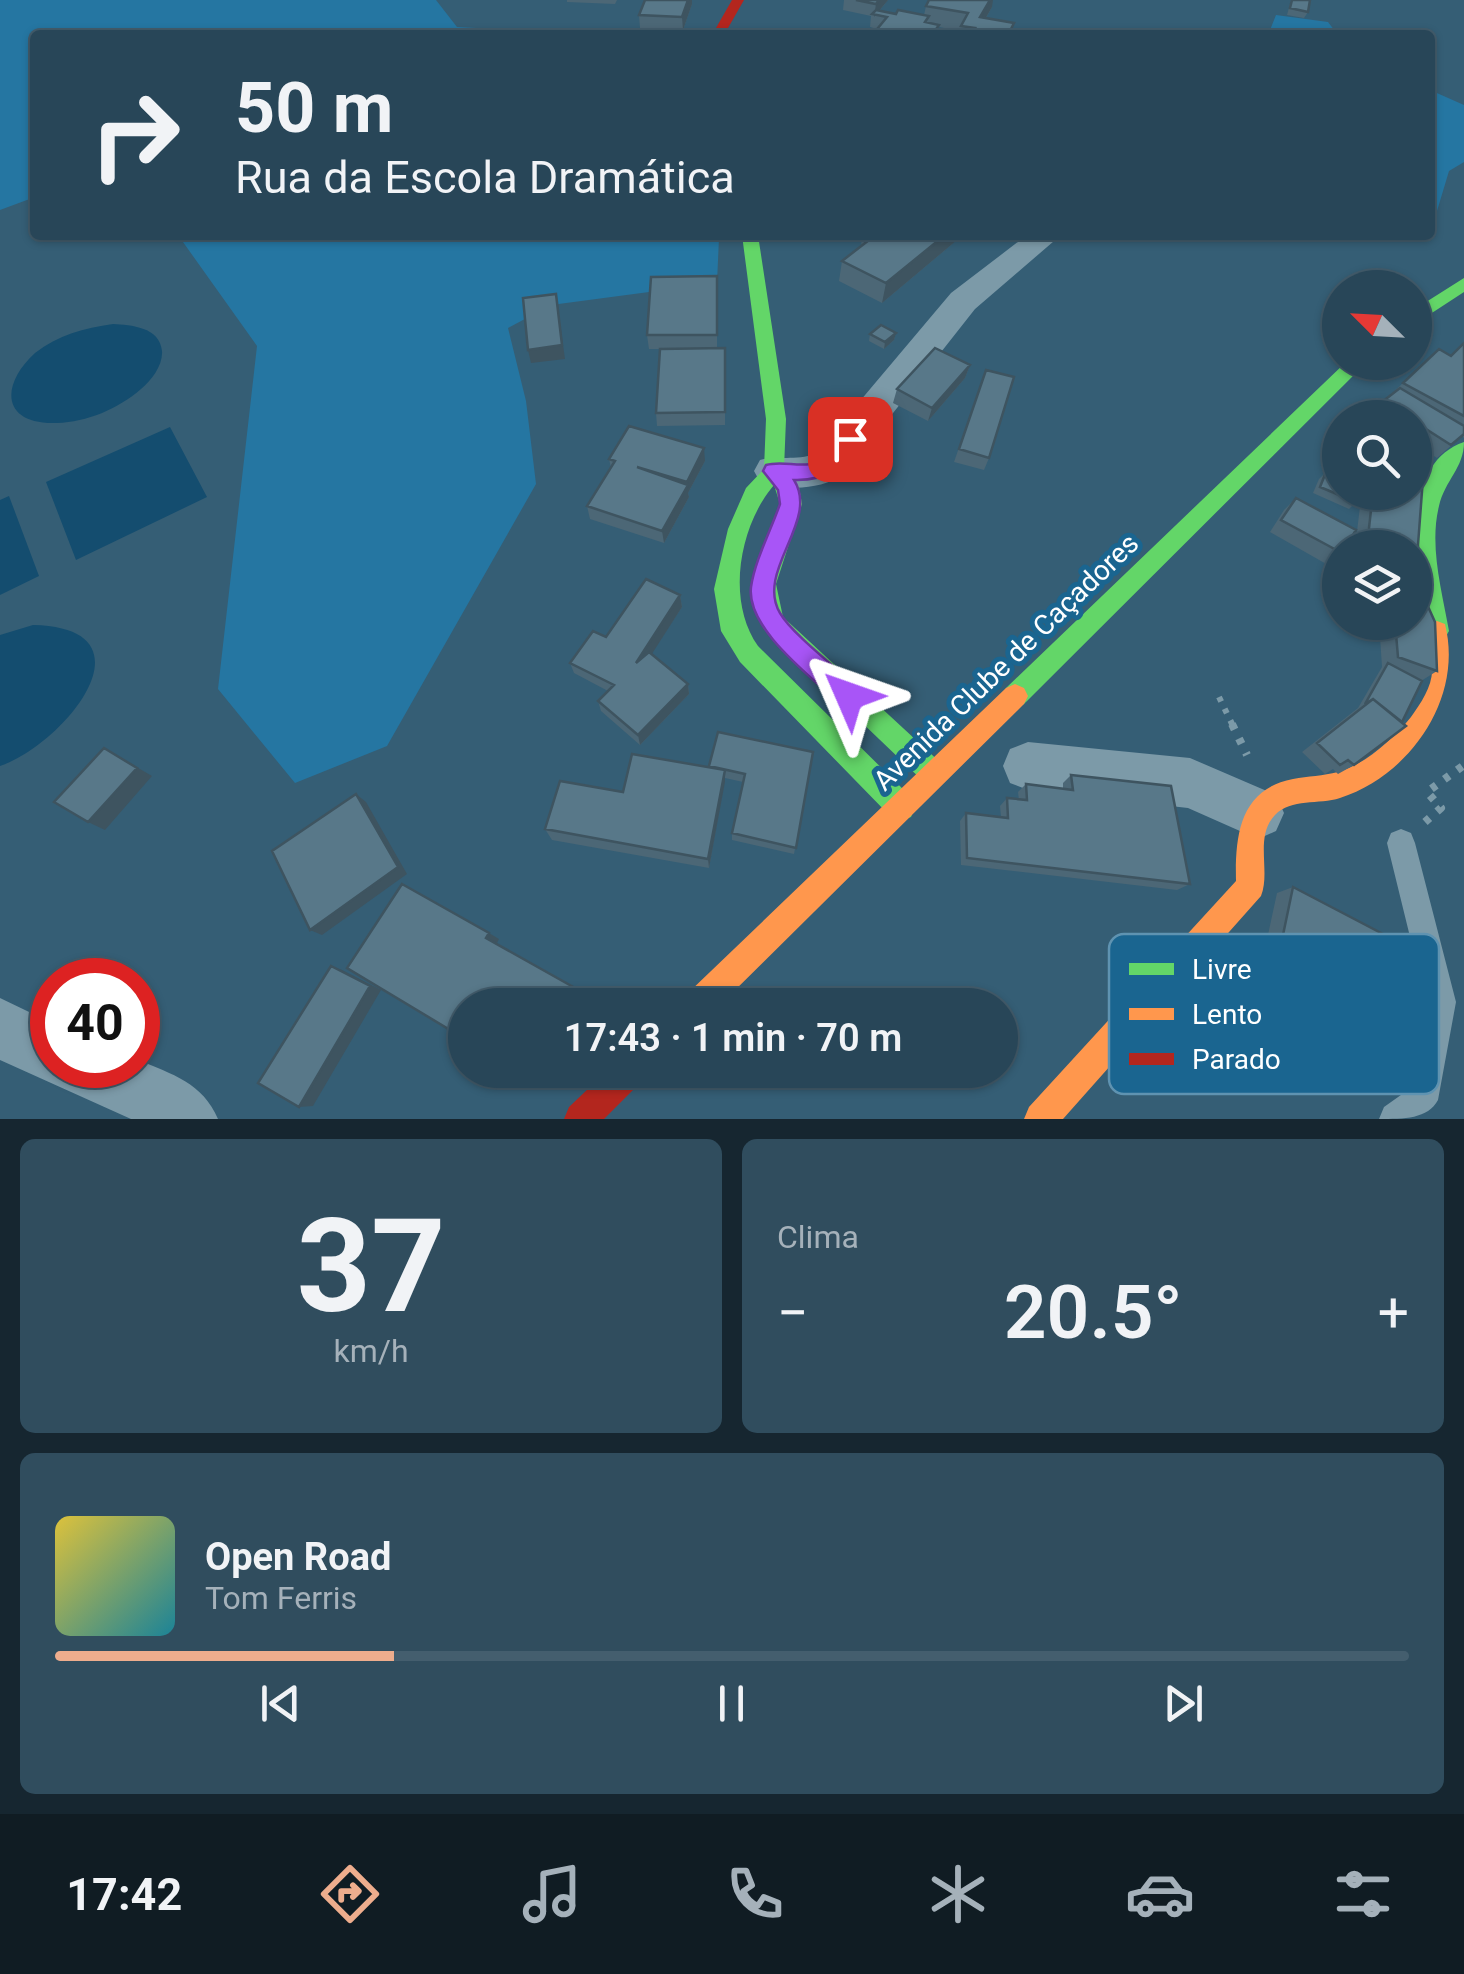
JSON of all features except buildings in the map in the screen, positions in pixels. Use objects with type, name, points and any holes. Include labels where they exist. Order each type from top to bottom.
[{"type":"street","points":[[721,30],[738,0]]},
{"type":"street","points":[[751,240],[776,418],[774,471],[754,494],[736,542],[726,589],[734,632],[749,654],[901,806]]},
{"type":"street","points":[[774,471],[816,472],[831,464],[963,300],[1040,240]]},
{"type":"street","points":[[1432,306],[1464,284]]},
{"type":"street","name":"Avenida Clube de Caçadores","points":[[715,988],[1339,380]]},
{"type":"street","points":[[1208,934],[1251,886],[1250,842],[1258,812],[1275,795],[1340,785],[1374,768],[1419,730],[1444,676],[1422,530],[1428,494],[1449,461],[1464,450]]},
{"type":"street","points":[[774,471],[788,487],[790,504],[763,587],[772,622],[934,774]]},
{"type":"street","points":[[1028,766],[1190,782],[1258,812]]},
{"type":"street","points":[[0,1028],[30,1043]]},
{"type":"street","points":[[1041,1119],[1109,1044]]},
{"type":"street","points":[[131,1088],[187,1119]]},
{"type":"street","points":[[581,1119],[613,1088]]},
{"type":"lane","points":[[1401,843],[1424,934]]},
{"type":"lane","points":[[1396,1119],[1422,1100],[1423,1094]]},
{"type":"path","points":[[1219,697],[1242,745]]},
{"type":"path","points":[[1401,843],[1441,808],[1427,792],[1464,765]]},
{"type":"shaded area","points":[[0,0],[436,0],[457,27],[514,30],[30,30],[30,199],[0,210]]},
{"type":"shaded area","points":[[1276,15],[1328,22],[1334,30],[1270,30]]},
{"type":"shaded area","points":[[1435,92],[1464,105],[1464,162],[1449,171],[1435,218]]},
{"type":"shaded area","points":[[182,240],[719,240],[717,283],[551,305],[508,328],[526,401],[536,484],[387,746],[295,783],[218,689],[257,346]]},
{"type":"shaded area","points":[[113,324],[144,329],[160,343],[161,362],[145,385],[112,408],[80,420],[39,422],[16,410],[12,390],[16,378],[35,353],[72,333]]},
{"type":"shaded area","points":[[170,427],[207,497],[76,560],[46,482]]},
{"type":"shaded area","points":[[9,496],[39,576],[0,595],[0,500]]},
{"type":"shaded area","points":[[33,625],[70,631],[90,645],[95,665],[88,688],[51,735],[0,766],[0,635]]},
{"type":"traffic: fast","points":[[751,240],[776,419],[774,471],[754,494],[739,529],[726,589],[733,631],[749,654],[901,807]]},
{"type":"traffic: fast","points":[[1432,306],[1464,284]]},
{"type":"traffic: fast","points":[[1015,696],[1340,380]]},
{"type":"traffic: fast","points":[[1437,631],[1426,558],[1427,510],[1433,488],[1445,468],[1464,450]]},
{"type":"traffic: fast","points":[[774,471],[788,487],[791,504],[765,584],[772,622],[934,774]]},
{"type":"traffic: slow","points":[[1208,934],[1251,886],[1251,837],[1256,818],[1269,802],[1287,793],[1339,785],[1355,778],[1389,757],[1418,728],[1439,694],[1444,677],[1437,631]]},
{"type":"traffic: slow","points":[[715,988],[1015,696]]},
{"type":"traffic: slow","points":[[1041,1119],[1109,1044]]},
{"type":"traffic: jam","points":[[721,30],[738,0]]},
{"type":"traffic: jam","points":[[581,1119],[613,1088]]},
{"type":"route","points":[[849,696],[772,622],[763,587],[790,504],[788,487],[774,471],[816,472],[831,464],[850,439]]}]
